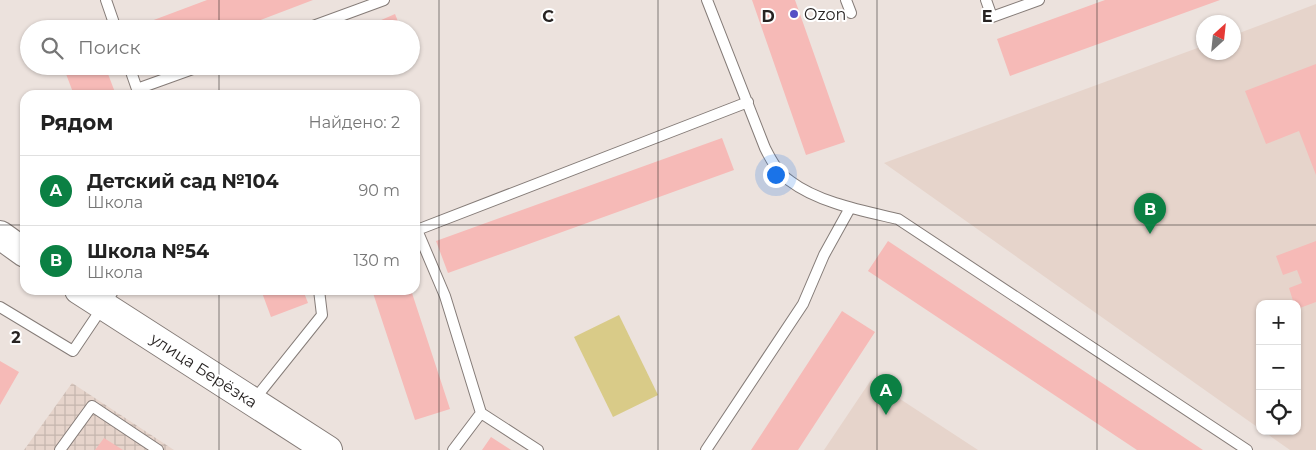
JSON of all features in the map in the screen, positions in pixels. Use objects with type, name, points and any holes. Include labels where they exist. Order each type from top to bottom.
[{"type":"main road","name":"улица Берёзка","points":[[109,298],[253,402],[328,450]]},
{"type":"lane","points":[[106,0],[113,20]]},
{"type":"lane","points":[[330,20],[384,0]]},
{"type":"lane","points":[[707,0],[765,148],[779,170],[790,181],[850,208],[898,219],[1247,450]]},
{"type":"lane","points":[[846,0],[851,13]]},
{"type":"lane","points":[[986,0],[992,17],[1039,0]]},
{"type":"lane","points":[[132,75],[137,90]]},
{"type":"lane","points":[[143,90],[179,75]]},
{"type":"lane","points":[[420,228],[748,102]]},
{"type":"lane","points":[[706,450],[803,304],[824,255],[850,208]]},
{"type":"lane","points":[[420,239],[445,296],[481,413],[538,450]]},
{"type":"lane","points":[[253,402],[322,315],[319,295]]},
{"type":"lane","points":[[0,308],[73,352],[109,298]]},
{"type":"lane","points":[[60,450],[92,406],[158,450]]},
{"type":"lane","points":[[453,450],[481,413]]},
{"type":"shaded area","points":[[1316,4],[1316,450],[1290,450],[1269,435],[1301,435],[1301,300],[1256,300],[1256,426],[884,163],[1196,49],[1196,60],[1241,60],[1241,32]]},
{"type":"shaded area","points":[[619,315],[658,395],[613,417],[574,337]]},
{"type":"shaded area","points":[[871,380],[978,450],[824,450]]},
{"type":"shaded area","points":[[72,383],[174,450],[24,450]]},
{"type":"building","points":[[207,0],[313,0],[261,20],[154,20]]},
{"type":"building","points":[[752,0],[795,0],[845,142],[806,155]]},
{"type":"building","points":[[1105,0],[1220,0],[1010,76],[997,39]]},
{"type":"building","points":[[395,14],[397,20],[381,20]]},
{"type":"building","points":[[1316,64],[1316,175],[1299,131],[1266,144],[1245,91]]},
{"type":"building","points":[[66,75],[108,75],[114,90],[72,90]]},
{"type":"building","points":[[722,138],[734,170],[448,273],[436,241]]},
{"type":"building","points":[[888,241],[1203,450],[1137,450],[868,271]]},
{"type":"building","points":[[1316,241],[1316,302],[1301,308],[1301,300],[1293,300],[1289,288],[1302,283],[1297,270],[1283,275],[1276,256]]},
{"type":"building","points":[[263,295],[305,295],[308,303],[271,317]]},
{"type":"building","points":[[374,295],[413,295],[450,409],[415,420]]},
{"type":"building","points":[[842,311],[875,332],[798,450],[751,450]]},
{"type":"building","points":[[0,361],[19,372],[0,405]]},
{"type":"building","points":[[491,437],[511,450],[482,450]]},
{"type":"building","points":[[104,438],[123,450],[95,450]]},
{"type":"place","name":"Ozon","points":[[794,14]]},
{"type":"place","name":"Школа №54","points":[[1150,234]]},
{"type":"place","name":"Детский сад №104","points":[[886,415]]}]
